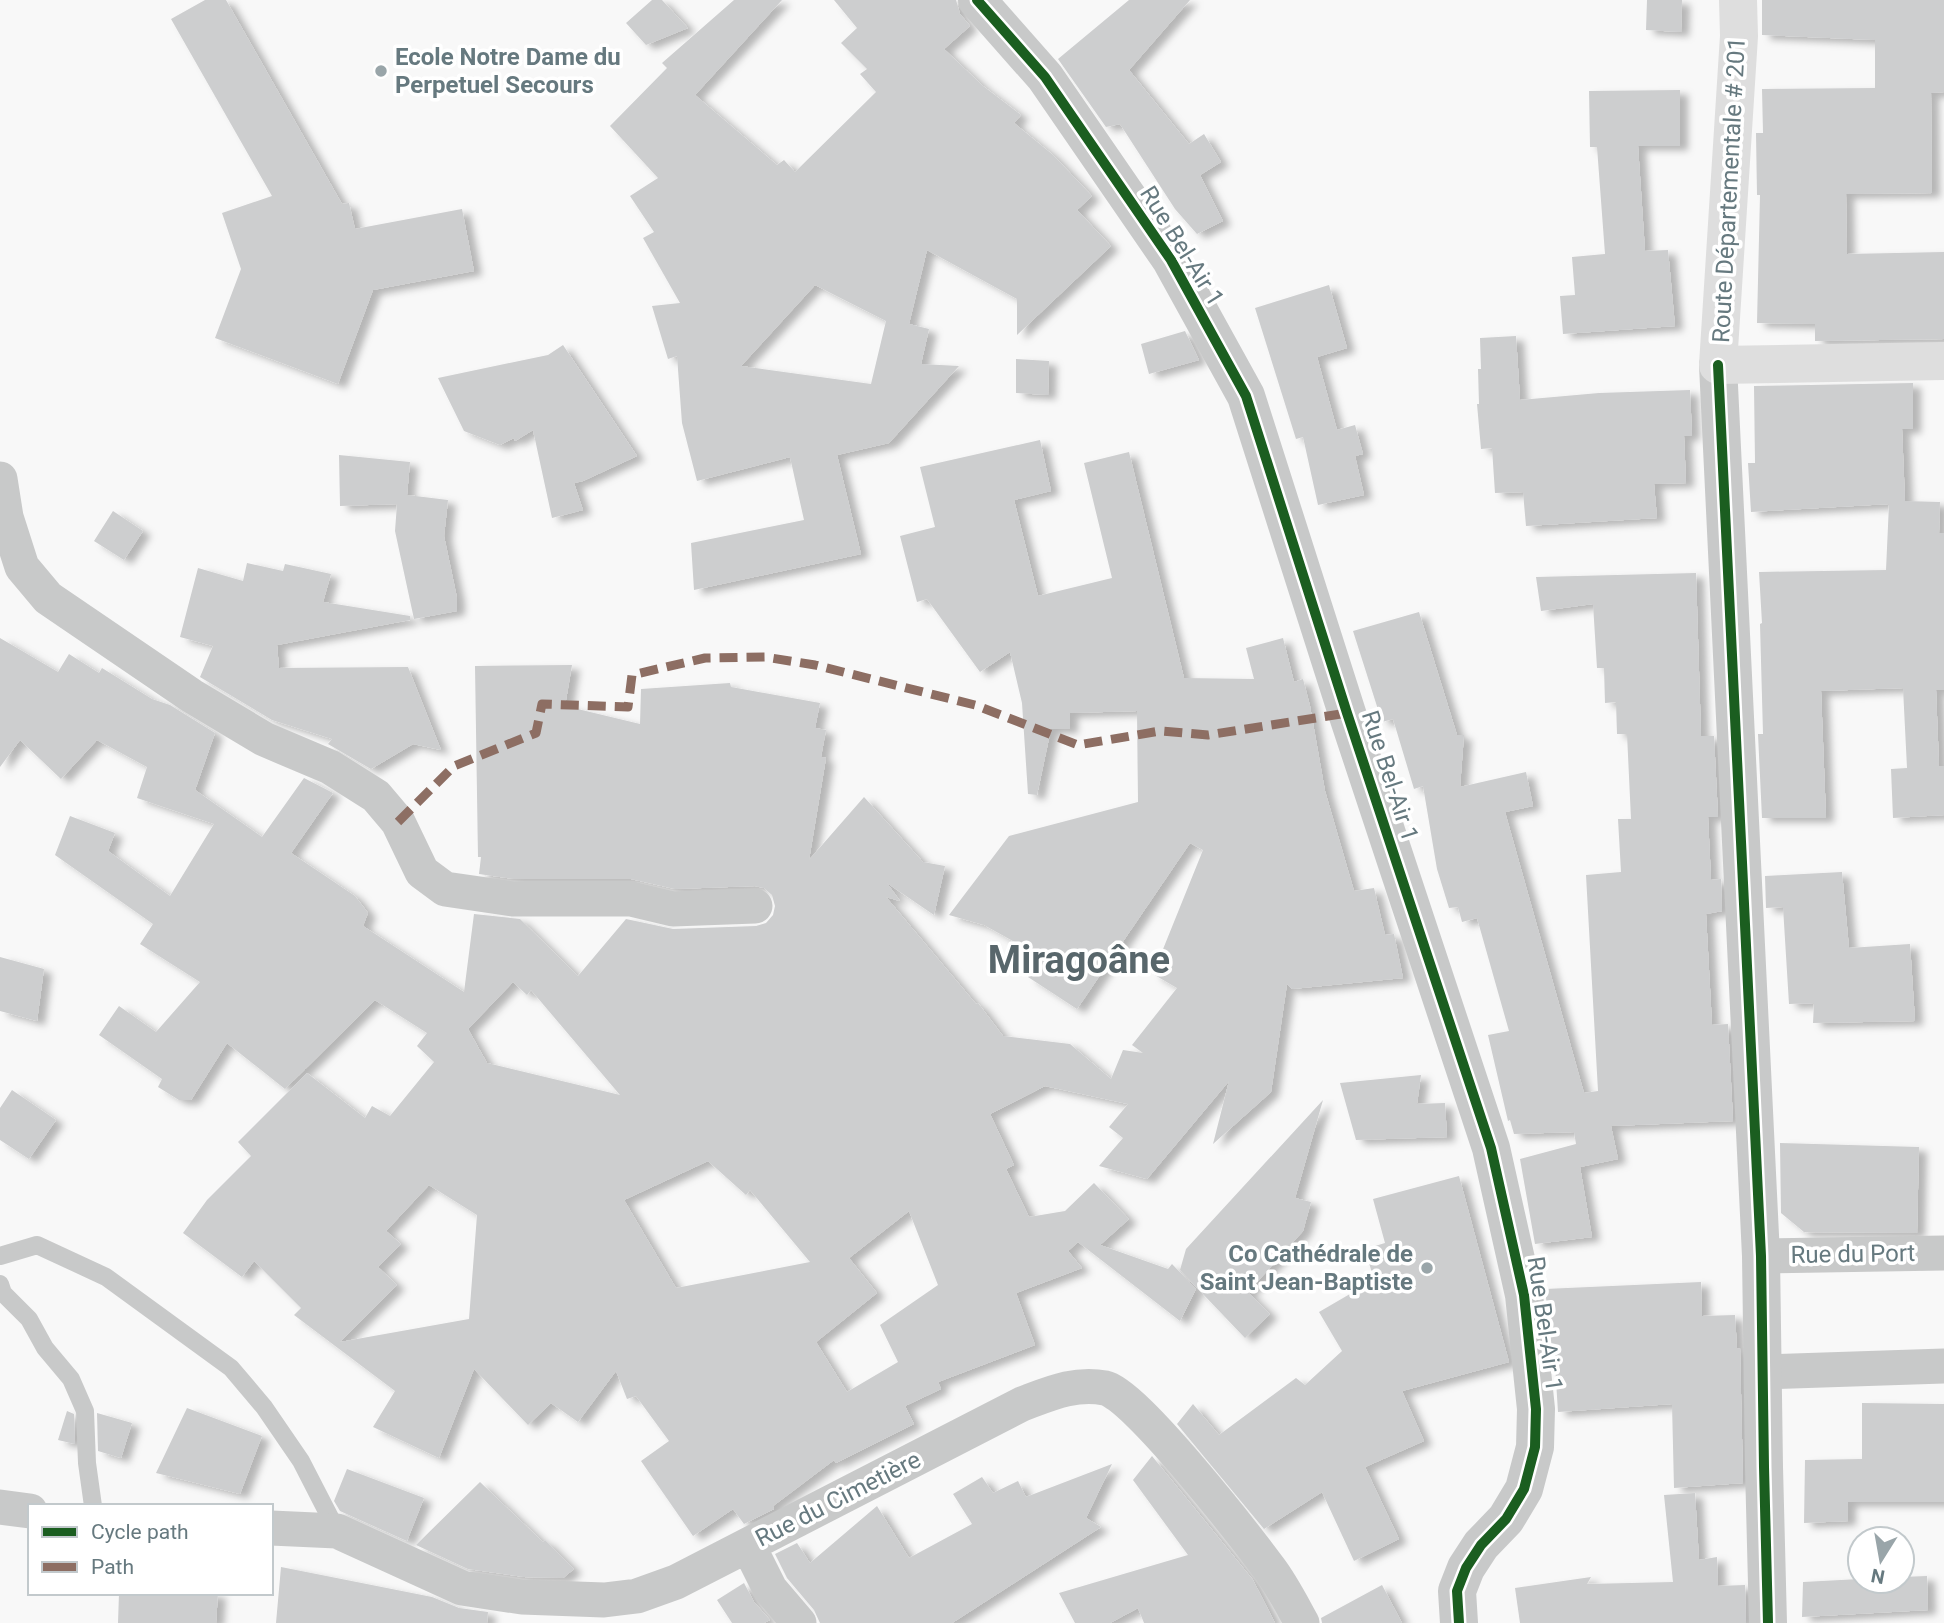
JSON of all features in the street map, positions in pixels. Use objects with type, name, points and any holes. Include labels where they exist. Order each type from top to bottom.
[{"type":"main road","name":"Route Départementale # 201","points":[[1738,0],[1739,36],[1718,365],[1944,361]]},
{"type":"street","name":"Rue Bel-Air 1","points":[[977,0],[1045,77],[1163,249],[1246,396],[1351,726],[1491,1148],[1524,1295],[1536,1409],[1535,1447],[1524,1489],[1506,1519],[1481,1545],[1466,1568],[1457,1591],[1459,1623]]},
{"type":"street","points":[[1718,365],[1761,1255],[1768,1623]]},
{"type":"street","points":[[0,479],[6,517],[22,567],[48,598],[192,696],[264,739],[330,767],[376,796],[398,822],[422,872],[446,889],[513,899],[631,900],[673,909],[755,905]]},
{"type":"street","name":"Rue du Port","points":[[1761,1255],[1944,1253]]},
{"type":"street","points":[[1763,1372],[1944,1366]]},
{"type":"street","name":"Rue du Cimetière","points":[[273,1528],[337,1531],[462,1588],[522,1597],[604,1601],[636,1595],[676,1582],[1022,1404],[1067,1387],[1107,1388],[1136,1411],[1198,1478],[1271,1570],[1303,1623]]},
{"type":"street","points":[[0,1507],[28,1511]]},
{"type":"street","points":[[748,1545],[770,1589],[799,1623]]},
{"type":"lane","points":[[0,1256],[37,1245],[106,1277],[231,1368],[264,1407],[301,1461],[337,1531]]},
{"type":"lane","points":[[0,1284],[4,1293],[29,1319],[45,1348],[71,1379],[85,1411],[87,1462],[93,1504]]},
{"type":"building","points":[[205,0],[226,0],[342,204],[349,203],[355,229],[462,209],[474,271],[373,290],[338,384],[215,338],[241,269],[222,213],[272,196],[171,19]]},
{"type":"building","points":[[652,0],[662,0],[688,28],[646,45],[626,23]]},
{"type":"building","points":[[734,0],[782,0],[695,95],[777,165],[784,160],[795,172],[876,92],[860,74],[867,69],[841,43],[857,28],[834,0],[956,0],[960,14],[970,26],[944,49],[983,86],[1021,115],[1014,123],[1053,155],[1092,196],[1077,210],[1111,246],[1017,335],[1017,299],[927,250],[909,324],[929,329],[921,364],[959,366],[889,443],[837,455],[861,554],[694,590],[691,543],[804,520],[790,457],[697,481],[682,423],[677,356],[668,359],[652,306],[680,303],[643,238],[654,232],[630,196],[658,178],[610,126],[667,68],[662,63]],"holes":[[[815,285],[886,321],[871,384],[741,366]]]},
{"type":"building","points":[[1129,0],[1190,0],[1129,70],[1189,144],[1204,134],[1221,162],[1200,175],[1223,221],[1197,234],[1175,209],[1120,124],[1106,127],[1058,59]]},
{"type":"building","points":[[1647,0],[1682,0],[1681,32],[1646,30]]},
{"type":"building","points":[[1762,0],[1944,0],[1944,92],[1931,93],[1932,193],[1846,194],[1847,254],[1944,252],[1944,339],[1815,341],[1815,324],[1757,323],[1760,195],[1757,195],[1756,133],[1763,133],[1762,89],[1875,88],[1875,40],[1762,35]]},
{"type":"building","points":[[1680,90],[1680,146],[1638,146],[1645,251],[1668,250],[1675,326],[1563,334],[1560,296],[1575,295],[1572,257],[1605,254],[1597,147],[1590,147],[1589,91]]},
{"type":"building","points":[[1329,285],[1347,348],[1317,357],[1337,430],[1355,425],[1363,454],[1355,456],[1364,495],[1318,505],[1303,437],[1296,439],[1255,308]]},
{"type":"building","points":[[1185,331],[1199,360],[1149,374],[1141,344]]},
{"type":"building","points":[[1516,336],[1520,400],[1599,393],[1690,390],[1692,436],[1684,436],[1686,483],[1654,484],[1657,518],[1526,526],[1523,492],[1495,493],[1492,448],[1481,449],[1477,404],[1478,369],[1481,369],[1480,338]]},
{"type":"building","points":[[563,345],[637,456],[574,483],[583,510],[552,518],[533,430],[515,441],[514,438],[500,445],[464,431],[438,378],[548,355]]},
{"type":"building","points":[[1016,359],[1049,361],[1048,395],[1016,393]]},
{"type":"building","points":[[1913,383],[1913,429],[1902,429],[1905,501],[1940,502],[1939,533],[1944,533],[1944,690],[1936,690],[1939,766],[1944,766],[1944,815],[1893,818],[1891,769],[1907,768],[1903,688],[1821,691],[1826,818],[1762,818],[1758,734],[1763,734],[1759,572],[1886,570],[1889,504],[1751,512],[1748,463],[1755,463],[1754,386]]},
{"type":"building","points":[[1040,440],[1051,491],[1014,500],[1038,596],[1112,578],[1084,463],[1129,452],[1184,678],[1254,679],[1246,648],[1283,638],[1294,682],[1303,679],[1325,791],[1354,891],[1374,888],[1385,935],[1394,934],[1403,978],[1292,989],[1287,984],[1271,1092],[1213,1144],[1229,1081],[1147,1179],[1099,1166],[1123,1138],[1109,1127],[1128,1104],[1045,1086],[990,1114],[1014,1165],[1006,1169],[1029,1217],[1065,1211],[1094,1183],[1129,1219],[1100,1245],[1168,1269],[1172,1264],[1196,1289],[1180,1321],[1078,1242],[1068,1251],[1082,1268],[1016,1293],[1035,1345],[938,1382],[941,1389],[905,1406],[914,1424],[836,1463],[834,1460],[773,1506],[774,1509],[744,1524],[733,1509],[693,1536],[641,1461],[669,1441],[636,1396],[627,1399],[616,1371],[578,1422],[551,1403],[528,1425],[474,1369],[439,1458],[373,1427],[395,1391],[294,1315],[301,1308],[254,1261],[242,1277],[183,1233],[207,1200],[251,1156],[238,1142],[307,1073],[365,1118],[372,1106],[390,1116],[434,1062],[417,1046],[427,1033],[375,1000],[285,1089],[227,1043],[191,1100],[179,1100],[158,1087],[162,1079],[99,1035],[119,1006],[156,1032],[200,982],[140,944],[153,924],[55,855],[70,816],[115,833],[108,851],[170,896],[214,824],[137,798],[147,767],[97,740],[61,779],[20,740],[0,767],[0,638],[58,672],[69,654],[99,673],[102,668],[215,733],[195,790],[262,837],[304,778],[333,793],[291,853],[355,896],[368,913],[363,926],[464,992],[474,914],[520,919],[578,976],[626,919],[673,929],[756,926],[766,923],[773,915],[775,906],[772,895],[764,888],[755,886],[675,889],[631,879],[514,879],[479,874],[481,857],[478,857],[475,666],[572,665],[565,706],[640,724],[641,689],[730,683],[731,687],[820,703],[815,728],[826,730],[821,757],[826,758],[809,860],[864,797],[923,862],[945,866],[934,915],[887,883],[900,901],[886,897],[976,1004],[978,1003],[1003,1036],[1070,1044],[1111,1079],[1123,1050],[1143,1053],[1132,1045],[1177,988],[1153,974],[1203,850],[1190,843],[1077,1009],[1028,977],[1042,957],[984,925],[949,915],[1009,836],[1138,802],[1137,711],[1070,713],[1070,729],[1051,729],[1037,795],[1028,794],[1022,703],[1010,652],[980,672],[927,599],[917,602],[900,536],[935,527],[920,467]],"holes":[[[513,982],[527,995],[531,990],[620,1095],[487,1063],[468,1029]],[[708,1161],[746,1195],[750,1190],[810,1262],[676,1288],[624,1200]],[[429,1185],[477,1215],[469,1319],[340,1342],[397,1285],[378,1267],[401,1244],[386,1231]],[[909,1211],[938,1285],[880,1325],[898,1362],[847,1392],[816,1342],[877,1293],[849,1258]]]},
{"type":"building","points":[[339,455],[410,462],[407,495],[448,500],[444,536],[457,598],[457,611],[414,619],[395,531],[397,504],[340,506]]},
{"type":"building","points":[[113,511],[143,531],[124,560],[94,541]]},
{"type":"building","points":[[247,563],[283,571],[285,564],[331,574],[323,602],[410,616],[410,620],[277,645],[279,668],[408,667],[441,750],[413,744],[371,769],[328,744],[332,739],[272,720],[200,677],[213,646],[180,637],[198,568],[243,581]]},
{"type":"building","points":[[1696,573],[1701,736],[1714,736],[1718,817],[1708,817],[1711,880],[1721,879],[1722,911],[1706,914],[1712,1025],[1728,1024],[1733,1121],[1611,1126],[1618,1159],[1580,1167],[1592,1237],[1535,1244],[1520,1159],[1576,1144],[1574,1132],[1514,1134],[1510,1120],[1508,1121],[1488,1035],[1509,1031],[1477,918],[1462,922],[1458,907],[1449,908],[1437,869],[1423,786],[1414,789],[1393,719],[1382,722],[1353,631],[1419,612],[1457,735],[1464,735],[1460,787],[1526,772],[1533,806],[1505,812],[1584,1093],[1598,1091],[1586,875],[1621,872],[1618,819],[1631,819],[1627,734],[1617,734],[1616,702],[1605,703],[1604,668],[1597,668],[1593,604],[1541,611],[1536,577]]},
{"type":"building","points":[[1842,872],[1849,948],[1910,944],[1915,1021],[1813,1023],[1814,1003],[1789,1004],[1783,907],[1766,908],[1765,876]]},
{"type":"building","points":[[0,957],[44,969],[37,1021],[0,1011]]},
{"type":"building","points":[[1421,1075],[1417,1104],[1445,1103],[1447,1137],[1356,1140],[1340,1083]]},
{"type":"building","points":[[12,1090],[56,1120],[29,1159],[0,1140],[0,1108]]},
{"type":"building","points":[[1323,1100],[1295,1198],[1311,1202],[1303,1231],[1248,1292],[1270,1314],[1245,1338],[1180,1270],[1186,1249]]},
{"type":"building","points":[[1780,1143],[1919,1147],[1917,1233],[1804,1232],[1781,1213]]},
{"type":"building","points":[[1459,1176],[1509,1362],[1402,1391],[1424,1441],[1365,1467],[1399,1539],[1354,1561],[1322,1492],[1264,1529],[1177,1424],[1193,1404],[1219,1435],[1296,1378],[1305,1385],[1342,1351],[1319,1312],[1374,1280],[1365,1249],[1385,1243],[1373,1199]]},
{"type":"building","points":[[1701,1282],[1702,1316],[1735,1315],[1737,1349],[1740,1348],[1743,1483],[1674,1488],[1672,1404],[1558,1412],[1554,1349],[1552,1350],[1545,1289]]},
{"type":"building","points":[[1862,1403],[1944,1404],[1944,1502],[1848,1502],[1848,1521],[1804,1523],[1805,1460],[1862,1459]]},
{"type":"building","points":[[187,1408],[262,1436],[240,1494],[156,1473]]},
{"type":"building","points":[[67,1411],[74,1414],[75,1444],[58,1440]]},
{"type":"building","points":[[97,1413],[132,1423],[121,1458],[98,1451]]},
{"type":"building","points":[[1152,1456],[1253,1580],[1275,1623],[1144,1623],[1138,1608],[1110,1623],[1075,1623],[1059,1593],[1188,1555],[1133,1480]]},
{"type":"building","points":[[1112,1464],[1086,1518],[1101,1527],[952,1623],[820,1623],[814,1610],[787,1578],[775,1554],[797,1543],[810,1563],[877,1506],[909,1558],[972,1524],[953,1494],[982,1477],[993,1493],[1018,1481],[1026,1497]]},
{"type":"building","points":[[347,1469],[424,1498],[407,1541],[340,1511],[334,1501]]},
{"type":"building","points":[[480,1482],[574,1569],[563,1578],[524,1577],[468,1569],[416,1545]]},
{"type":"building","points":[[1695,1493],[1699,1560],[1717,1557],[1718,1586],[1745,1585],[1746,1623],[1520,1623],[1515,1588],[1591,1577],[1587,1584],[1673,1582],[1664,1495]]},
{"type":"building","points":[[281,1567],[432,1597],[459,1608],[488,1612],[487,1623],[276,1623]]},
{"type":"building","points":[[1916,1576],[1927,1576],[1928,1610],[1802,1617],[1803,1582],[1846,1580],[1846,1595],[1916,1595]]},
{"type":"building","points":[[744,1583],[754,1602],[770,1620],[764,1623],[732,1623],[717,1600]]},
{"type":"building","points":[[1382,1585],[1402,1623],[1322,1623],[1321,1618]]},
{"type":"building","points":[[119,1595],[218,1595],[216,1623],[118,1623]]},
{"type":"marked path","points":[[398,822],[454,766],[536,733],[542,704],[628,707],[632,675],[705,658],[765,657],[815,665],[975,705],[1078,745],[1160,731],[1208,735],[1347,713]]},
{"type":"cycle path","points":[[977,0],[1045,77],[1171,260],[1246,396],[1347,713],[1491,1148],[1524,1295],[1536,1409],[1535,1447],[1524,1489],[1506,1519],[1481,1545],[1466,1568],[1457,1591],[1459,1623]]},
{"type":"cycle path","points":[[1718,365],[1761,1256],[1768,1623]]},
{"type":"place","name":"Ecole Notre Dame du Perpetuel Secours","points":[[381,71]]},
{"type":"place","name":"Co Cathédrale de Saint Jean-Baptiste","points":[[1427,1268]]},
{"type":"district","name":"Miragoâne","points":[[1079,960]]}]
